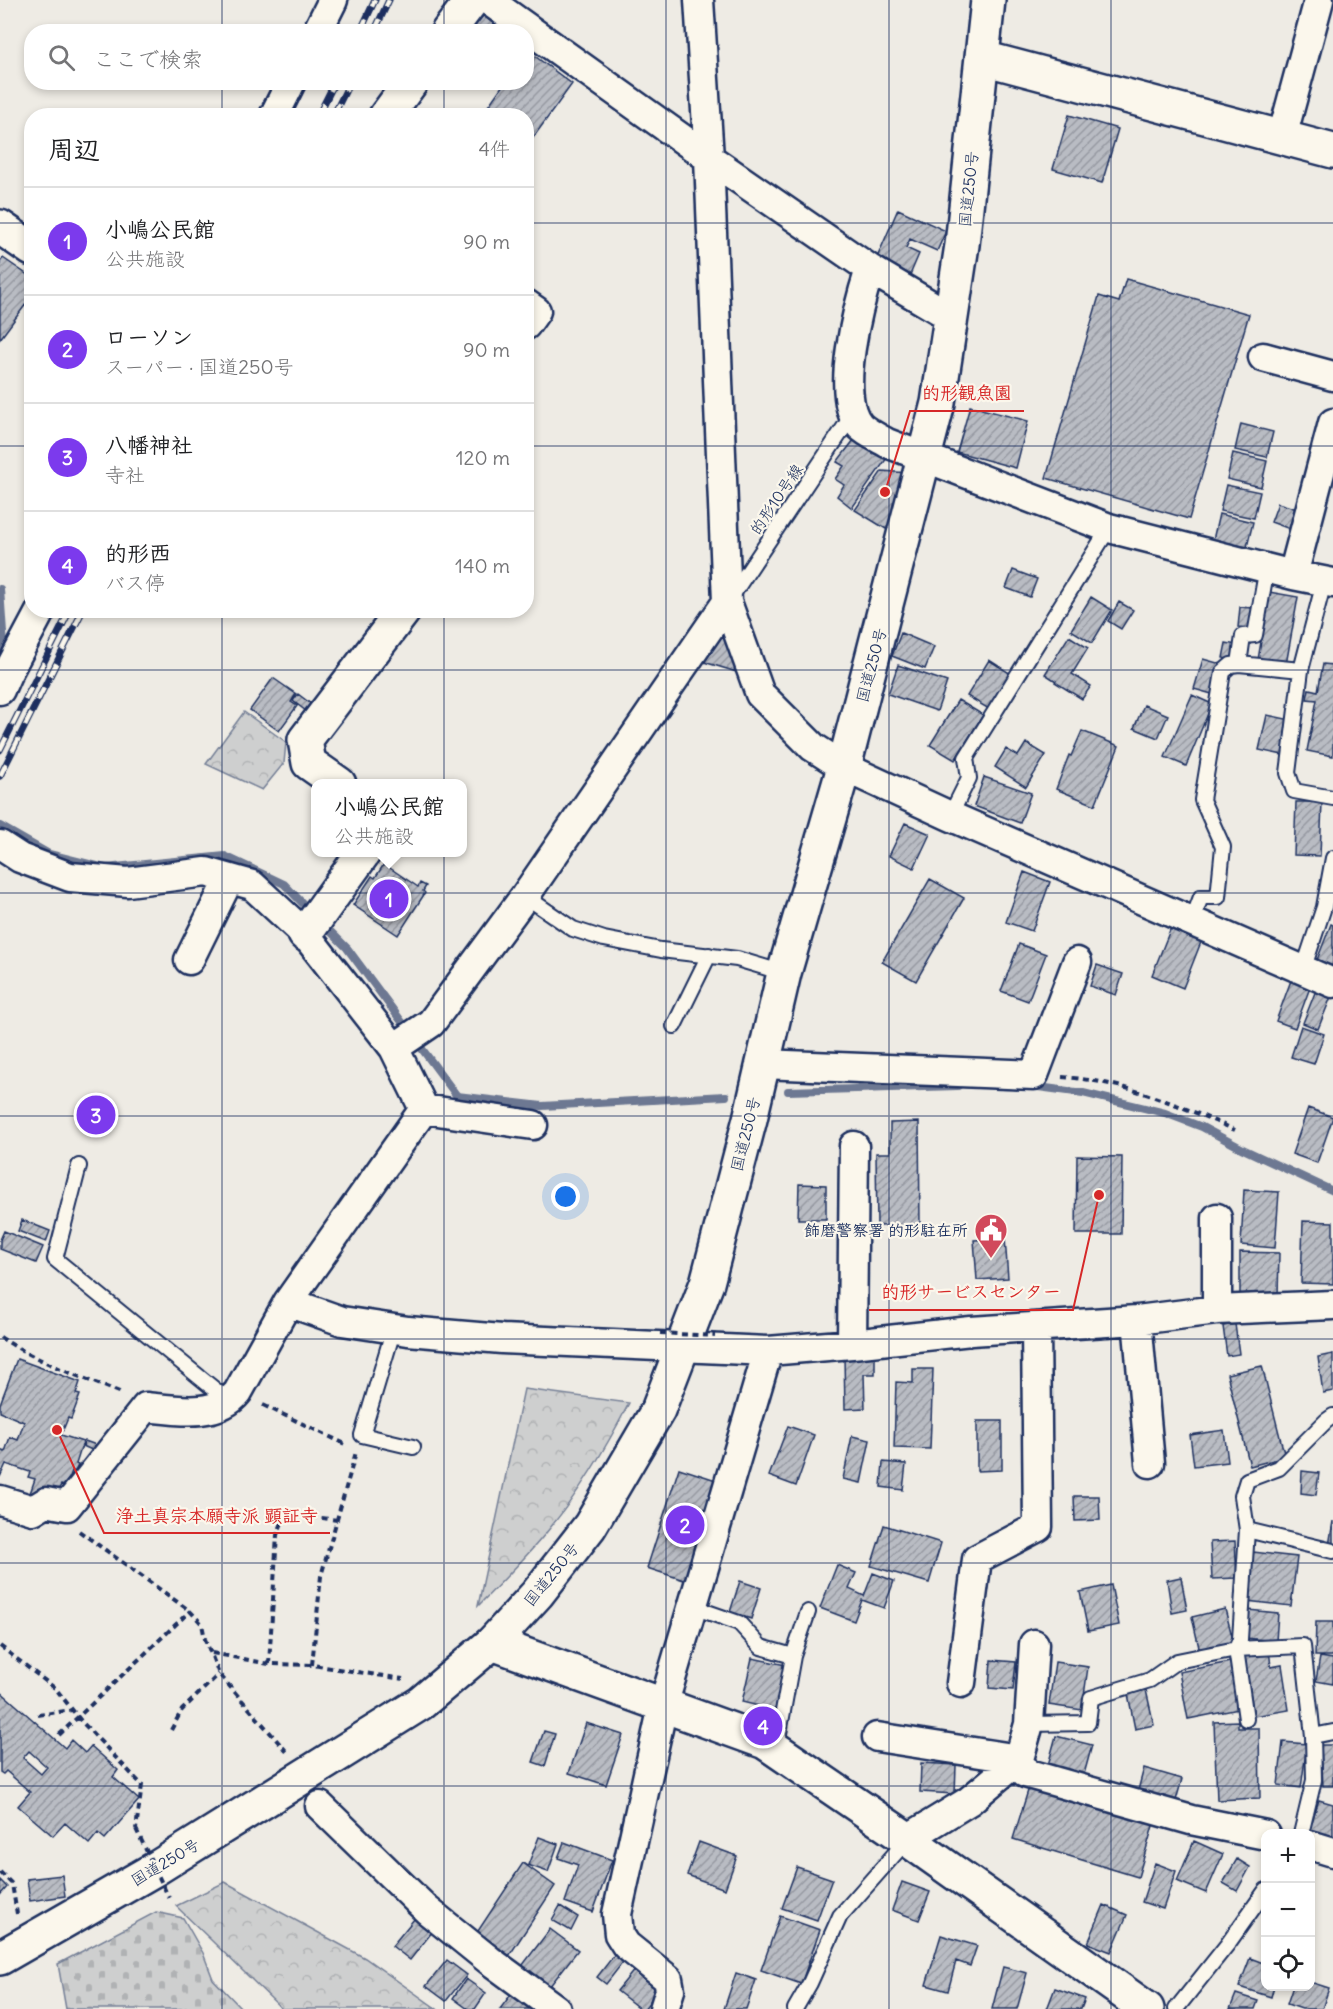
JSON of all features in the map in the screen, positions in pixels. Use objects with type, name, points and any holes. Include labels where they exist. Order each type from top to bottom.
[{"type":"main road","points":[[454,24],[472,0]]},
{"type":"main road","name":"国道250号","points":[[11,1952],[155,1869],[421,1703],[492,1643],[537,1594],[590,1526],[658,1410],[672,1340],[707,1283],[784,973],[844,768],[938,403],[962,245],[988,0]]},
{"type":"main road","points":[[983,58],[1333,151]]},
{"type":"main road","points":[[395,108],[406,90]]},
{"type":"main road","points":[[0,227],[24,244]]},
{"type":"main road","points":[[333,779],[309,763],[305,740],[398,618]]},
{"type":"main road","points":[[313,923],[360,857]]},
{"type":"main road","points":[[492,1643],[765,1742],[907,1839],[1147,2009]]},
{"type":"street","points":[[321,24],[333,0]]},
{"type":"street","points":[[488,0],[522,24]]},
{"type":"street","points":[[699,0],[709,158],[727,602],[760,694],[813,747],[844,768],[1333,983]]},
{"type":"street","points":[[1282,137],[1319,0]]},
{"type":"street","points":[[534,33],[870,270],[951,317]]},
{"type":"street","points":[[278,108],[287,90]]},
{"type":"street","points":[[870,270],[859,302],[850,362],[848,402],[860,426],[887,443],[1108,528],[1328,583]]},
{"type":"street","points":[[1263,357],[1333,376]]},
{"type":"street","points":[[1280,571],[1329,458],[1333,423]]},
{"type":"street","points":[[406,1040],[431,1023],[525,896],[727,602]]},
{"type":"street","points":[[3,678],[36,618]]},
{"type":"street","points":[[0,845],[20,858],[70,877],[128,882],[206,872],[252,885],[313,923],[406,1040],[424,1109],[288,1302],[234,1398],[192,1412],[146,1407],[67,1506],[46,1502],[33,1510],[0,1500]]},
{"type":"street","points":[[189,960],[229,879]]},
{"type":"street","points":[[762,1064],[1034,1075],[1077,962]]},
{"type":"street","points":[[424,1109],[532,1125]]},
{"type":"street","points":[[852,1344],[854,1146]]},
{"type":"street","points":[[1217,1218],[1217,1310]]},
{"type":"street","points":[[288,1302],[342,1321],[394,1328],[514,1339],[672,1340],[768,1351],[971,1331],[1137,1320],[1217,1310],[1333,1305]]},
{"type":"street","points":[[1137,1320],[1150,1462]]},
{"type":"street","points":[[961,1683],[976,1559],[1038,1527],[1036,1327]]},
{"type":"street","points":[[664,2009],[670,1990],[668,1979],[626,1945],[619,1934],[617,1914],[663,1706],[768,1351]]},
{"type":"street","points":[[907,1839],[969,1801],[1019,1759],[1029,1724],[1034,1644]]},
{"type":"street","points":[[877,1737],[1019,1759]]},
{"type":"street","points":[[1019,1759],[1025,1773],[1191,1820],[1261,1834]]},
{"type":"street","points":[[320,1806],[427,1910],[489,1960],[556,2009]]},
{"type":"street","points":[[1315,1846],[1333,1852]]},
{"type":"lane","name":"的形10号線","points":[[727,602],[853,414]]},
{"type":"lane","points":[[950,816],[969,778],[966,758],[1108,528]]},
{"type":"lane","points":[[1239,664],[1243,636],[1255,635],[1280,571]]},
{"type":"lane","points":[[1328,583],[1301,670],[1288,773],[1294,791],[1333,798]]},
{"type":"lane","points":[[1192,921],[1201,897],[1218,897],[1223,847],[1202,800],[1223,672],[1231,665],[1239,664],[1301,670]]},
{"type":"lane","points":[[1303,970],[1324,908],[1333,858]]},
{"type":"lane","points":[[525,896],[573,929],[604,939],[661,950],[738,959],[784,973]]},
{"type":"lane","points":[[674,1026],[709,955]]},
{"type":"lane","points":[[79,1166],[56,1259],[234,1398]]},
{"type":"lane","points":[[394,1328],[362,1435],[413,1447]]},
{"type":"lane","points":[[1246,1719],[1236,1648],[1240,1639],[1247,1530],[1242,1496],[1247,1480],[1279,1468],[1326,1420],[1333,1416]]},
{"type":"lane","points":[[1247,1530],[1333,1551]]},
{"type":"lane","points":[[693,1607],[738,1623],[761,1647],[793,1656]]},
{"type":"lane","points":[[776,1750],[793,1656],[808,1612]]},
{"type":"lane","points":[[1029,1724],[1088,1723],[1090,1698],[1150,1680],[1177,1661],[1236,1648],[1303,1646],[1313,1736],[1314,1780],[1302,1829]]},
{"type":"lane","points":[[1313,1736],[1333,1732]]},
{"type":"lane","points":[[795,2009],[810,1983],[840,1916],[907,1839]]},
{"type":"lane","points":[[1176,2009],[1227,1945],[1261,1897]]},
{"type":"path","points":[[1034,1075],[1073,1078],[1136,1089],[1235,1130]]},
{"type":"path","points":[[672,1340],[715,1336]]},
{"type":"path","points":[[0,1337],[16,1348],[59,1369],[135,1398],[146,1407]]},
{"type":"path","points":[[234,1398],[357,1450]]},
{"type":"path","points":[[312,1665],[321,1576],[362,1435]]},
{"type":"path","points":[[67,1506],[72,1526],[190,1611],[202,1624],[219,1674],[293,1759],[304,1778]]},
{"type":"path","points":[[269,1664],[277,1535],[286,1512],[337,1520]]},
{"type":"path","points":[[59,1735],[190,1611]]},
{"type":"path","points":[[0,1646],[56,1689],[72,1710],[142,1785],[136,1829],[169,1898]]},
{"type":"path","points":[[211,1653],[269,1664],[312,1665],[409,1679]]},
{"type":"path","points":[[171,1730],[182,1710],[219,1674]]},
{"type":"path","points":[[38,1715],[72,1710]]},
{"type":"path","points":[[0,1872],[12,1884],[11,1952]]},
{"type":"green space","points":[[244,712],[286,742],[284,763],[262,790],[206,764]]},
{"type":"green space","points":[[524,1389],[629,1403],[592,1468],[561,1514],[515,1568],[478,1606]]},
{"type":"green space","points":[[225,1882],[365,1958],[437,2009],[282,2009],[176,1906]]},
{"type":"green space","points":[[156,1912],[183,1918],[203,1953],[213,1979],[242,2009],[66,2009],[58,1964]]},
{"type":"building","points":[[484,16],[494,24],[471,24],[474,20]]},
{"type":"building","points":[[534,56],[572,84],[534,136],[534,108],[487,108],[499,90],[534,90]]},
{"type":"building","points":[[1069,115],[1118,129],[1102,183],[1053,169]]},
{"type":"building","points":[[898,209],[946,231],[937,251],[910,239],[906,248],[919,254],[907,282],[873,267]]},
{"type":"building","points":[[3,258],[24,272],[24,307],[0,339],[0,262]]},
{"type":"building","points":[[1126,279],[1249,314],[1189,519],[1046,478],[1099,296],[1119,302]]},
{"type":"building","points":[[970,406],[1028,421],[1016,468],[957,452]]},
{"type":"building","points":[[1241,424],[1273,432],[1267,457],[1235,450]]},
{"type":"building","points":[[857,436],[887,458],[852,508],[837,496],[844,485],[835,479],[844,466],[837,462]]},
{"type":"building","points":[[1233,453],[1267,461],[1261,487],[1227,479]]},
{"type":"building","points":[[882,471],[908,473],[891,532],[855,510]]},
{"type":"building","points":[[1226,485],[1260,492],[1254,518],[1220,511]]},
{"type":"building","points":[[1278,503],[1297,509],[1290,529],[1271,522]]},
{"type":"building","points":[[1219,514],[1253,522],[1247,547],[1213,540]]},
{"type":"building","points":[[1013,570],[1037,579],[1030,597],[1006,588]]},
{"type":"building","points":[[1269,592],[1298,597],[1286,665],[1258,660]]},
{"type":"building","points":[[1091,597],[1112,610],[1092,643],[1071,630]]},
{"type":"building","points":[[1119,602],[1133,610],[1121,629],[1108,621]]},
{"type":"building","points":[[1240,607],[1252,608],[1250,628],[1238,627]]},
{"type":"building","points":[[724,625],[740,673],[704,662]]},
{"type":"building","points":[[901,633],[934,647],[925,669],[892,656]]},
{"type":"building","points":[[1069,636],[1088,648],[1072,674],[1091,686],[1082,699],[1045,674]]},
{"type":"building","points":[[1226,643],[1237,645],[1234,660],[1223,658]]},
{"type":"building","points":[[1203,659],[1221,664],[1212,694],[1194,689]]},
{"type":"building","points":[[989,660],[1011,674],[989,709],[967,696]]},
{"type":"building","points":[[1323,664],[1333,665],[1333,756],[1307,751],[1317,700],[1307,699],[1309,689],[1318,691]]},
{"type":"building","points":[[898,665],[947,682],[937,711],[888,694]]},
{"type":"building","points":[[273,678],[296,694],[291,702],[297,706],[279,731],[250,710]]},
{"type":"building","points":[[298,694],[311,704],[306,711],[293,701]]},
{"type":"building","points":[[1192,695],[1212,704],[1186,766],[1165,757]]},
{"type":"building","points":[[958,700],[983,715],[955,760],[930,745]]},
{"type":"building","points":[[1144,705],[1168,715],[1158,738],[1134,728]]},
{"type":"building","points":[[1267,715],[1291,720],[1283,755],[1259,750]]},
{"type":"building","points":[[1082,731],[1119,746],[1095,805],[1056,789],[1069,755],[1071,756]]},
{"type":"building","points":[[1026,743],[1046,755],[1026,787],[995,767],[1006,749],[1018,756]]},
{"type":"building","points":[[984,777],[1031,793],[1020,823],[974,806]]},
{"type":"building","points":[[1296,802],[1322,802],[1320,856],[1294,855]]},
{"type":"building","points":[[905,823],[930,834],[914,868],[889,856]]},
{"type":"building","points":[[384,864],[418,887],[420,883],[426,886],[423,891],[425,893],[398,935],[353,905],[372,876],[375,878]]},
{"type":"building","points":[[1024,872],[1050,882],[1032,931],[1006,922]]},
{"type":"building","points":[[930,879],[964,898],[916,981],[882,962]]},
{"type":"building","points":[[1331,924],[1333,925],[1333,966],[1317,960]]},
{"type":"building","points":[[1172,925],[1203,937],[1183,988],[1152,975]]},
{"type":"building","points":[[1019,944],[1046,954],[1028,1001],[1001,991]]},
{"type":"building","points":[[1097,965],[1123,974],[1116,995],[1090,986]]},
{"type":"building","points":[[1293,975],[1312,982],[1295,1028],[1276,1021]]},
{"type":"building","points":[[1318,985],[1333,992],[1318,1029],[1303,1023]]},
{"type":"building","points":[[1301,1026],[1324,1034],[1314,1064],[1291,1057]]},
{"type":"building","points":[[1308,1108],[1333,1117],[1317,1163],[1292,1154]]},
{"type":"building","points":[[919,1122],[920,1225],[877,1226],[876,1153],[890,1153],[890,1123]]},
{"type":"building","points":[[1077,1156],[1122,1157],[1121,1234],[1076,1234]]},
{"type":"building","points":[[799,1184],[826,1185],[826,1219],[798,1219]]},
{"type":"building","points":[[1244,1190],[1279,1192],[1275,1248],[1241,1245]]},
{"type":"building","points":[[22,1220],[50,1231],[46,1242],[18,1231]]},
{"type":"building","points":[[1303,1221],[1333,1222],[1333,1284],[1301,1283]]},
{"type":"building","points":[[4,1231],[43,1247],[36,1263],[0,1249],[0,1240]]},
{"type":"building","name":"飾磨警察署 的形駐在所","points":[[1005,1238],[1008,1278],[977,1280],[974,1240]]},
{"type":"building","points":[[1240,1252],[1279,1253],[1278,1296],[1240,1295]]},
{"type":"building","points":[[1235,1324],[1239,1354],[1227,1356],[1223,1326]]},
{"type":"building","points":[[1333,1354],[1333,1391],[1323,1393],[1318,1357]]},
{"type":"building","points":[[875,1355],[875,1374],[864,1374],[865,1408],[845,1409],[844,1356]]},
{"type":"building","points":[[17,1359],[80,1382],[76,1394],[80,1395],[71,1419],[68,1418],[61,1435],[83,1442],[75,1472],[72,1471],[66,1487],[61,1485],[57,1492],[28,1499],[35,1479],[28,1477],[30,1472],[6,1464],[0,1477],[0,1450],[5,1452],[10,1437],[18,1440],[24,1422],[0,1412],[0,1404]]},
{"type":"building","points":[[1262,1366],[1285,1457],[1250,1466],[1227,1374]]},
{"type":"building","points":[[913,1369],[933,1369],[930,1449],[894,1448],[896,1382],[913,1383]]},
{"type":"building","points":[[977,1421],[1002,1421],[1002,1470],[977,1471]]},
{"type":"building","points":[[788,1426],[814,1435],[796,1486],[769,1476]]},
{"type":"building","points":[[1224,1430],[1228,1462],[1194,1466],[1190,1435]]},
{"type":"building","points":[[852,1436],[870,1440],[861,1483],[843,1479]]},
{"type":"building","points":[[85,1441],[96,1445],[94,1451],[83,1446]]},
{"type":"building","points":[[883,1462],[906,1464],[903,1490],[881,1487]]},
{"type":"building","points":[[679,1468],[722,1482],[690,1582],[647,1568]]},
{"type":"building","points":[[1302,1471],[1319,1473],[1316,1495],[1301,1493]]},
{"type":"building","points":[[1074,1496],[1099,1496],[1100,1520],[1075,1521]]},
{"type":"building","points":[[1333,1521],[1333,1547],[1329,1546]]},
{"type":"building","points":[[884,1525],[941,1543],[929,1583],[871,1566]]},
{"type":"building","points":[[1235,1541],[1237,1578],[1212,1579],[1210,1542]]},
{"type":"building","points":[[1253,1552],[1297,1557],[1291,1606],[1247,1601]]},
{"type":"building","points":[[837,1565],[856,1573],[849,1589],[864,1596],[873,1573],[894,1581],[884,1608],[862,1600],[854,1621],[820,1608]]},
{"type":"building","points":[[1181,1577],[1187,1610],[1172,1613],[1167,1580]]},
{"type":"building","points":[[740,1581],[761,1588],[751,1619],[730,1612]]},
{"type":"building","points":[[1111,1585],[1119,1625],[1088,1631],[1080,1592]]},
{"type":"building","points":[[1225,1609],[1234,1644],[1200,1652],[1192,1617]]},
{"type":"building","points":[[1248,1610],[1278,1613],[1276,1641],[1245,1638]]},
{"type":"building","points":[[1316,1622],[1333,1622],[1333,1656],[1315,1656]]},
{"type":"building","points":[[1269,1649],[1271,1667],[1282,1665],[1289,1710],[1254,1716],[1244,1653]]},
{"type":"building","points":[[1320,1657],[1333,1659],[1333,1684],[1316,1681]]},
{"type":"building","points":[[752,1658],[786,1665],[775,1710],[742,1702]]},
{"type":"building","points":[[991,1660],[1016,1662],[1013,1690],[989,1688]]},
{"type":"building","points":[[1055,1662],[1088,1667],[1082,1710],[1049,1705]]},
{"type":"building","points":[[1230,1662],[1239,1709],[1188,1719],[1179,1672]]},
{"type":"building","points":[[1146,1690],[1154,1725],[1135,1729],[1128,1694]]},
{"type":"building","points":[[0,1691],[65,1748],[71,1740],[85,1753],[91,1746],[118,1770],[113,1777],[139,1800],[105,1839],[98,1833],[89,1844],[65,1823],[53,1836],[18,1806],[30,1792],[6,1771],[3,1774],[0,1772]],"holes":[[[29,1751],[47,1767],[41,1774],[23,1758]]]},
{"type":"building","points":[[1238,1721],[1238,1728],[1259,1728],[1260,1798],[1217,1800],[1214,1722]]},
{"type":"building","points":[[586,1723],[623,1735],[606,1785],[569,1773]]},
{"type":"building","points":[[544,1731],[555,1734],[545,1766],[533,1762]]},
{"type":"building","points":[[1056,1736],[1092,1745],[1083,1778],[1047,1769]]},
{"type":"building","points":[[1283,1742],[1307,1744],[1301,1788],[1278,1785]]},
{"type":"building","points":[[1321,1745],[1333,1745],[1333,1786],[1323,1786]]},
{"type":"building","points":[[921,1763],[956,1765],[955,1794],[920,1792]]},
{"type":"building","points":[[1144,1768],[1182,1779],[1175,1804],[1137,1794]]},
{"type":"building","points":[[1031,1781],[1155,1819],[1138,1877],[1013,1839]]},
{"type":"building","points":[[1319,1800],[1333,1804],[1333,1840],[1315,1835],[1315,1829],[1309,1829]]},
{"type":"building","points":[[539,1837],[558,1844],[548,1872],[528,1865]]},
{"type":"building","points":[[1194,1841],[1223,1854],[1206,1893],[1177,1881]]},
{"type":"building","points":[[564,1842],[612,1860],[593,1912],[565,1902],[578,1865],[558,1858]]},
{"type":"building","points":[[699,1842],[737,1856],[725,1889],[687,1875]]},
{"type":"building","points":[[1237,1859],[1250,1867],[1237,1891],[1223,1883]]},
{"type":"building","points":[[523,1863],[555,1886],[507,1959],[474,1937]]},
{"type":"building","points":[[1155,1863],[1176,1871],[1163,1909],[1142,1902]]},
{"type":"building","points":[[797,1867],[832,1879],[817,1920],[782,1908]]},
{"type":"building","points":[[62,1875],[65,1896],[30,1901],[27,1879]]},
{"type":"building","points":[[0,1880],[7,1887],[0,1895]]},
{"type":"building","points":[[902,1882],[930,1892],[919,1920],[892,1910]]},
{"type":"building","points":[[1104,1905],[1127,1915],[1111,1952],[1088,1943]]},
{"type":"building","points":[[560,1906],[578,1917],[571,1931],[552,1920]]},
{"type":"building","points":[[419,1913],[436,1927],[410,1960],[392,1946]]},
{"type":"building","points":[[780,1916],[820,1930],[801,1984],[761,1970]]},
{"type":"building","points":[[550,1929],[578,1950],[546,1991],[519,1970]]},
{"type":"building","points":[[941,1935],[977,1946],[970,1966],[956,1961],[948,1991],[926,1985]]},
{"type":"building","points":[[618,1950],[627,1957],[606,1984],[597,1977]]},
{"type":"building","points":[[1250,1958],[1261,1962],[1261,1991],[1273,1991],[1271,1997],[1239,1987]]},
{"type":"building","points":[[447,1960],[467,1975],[446,2001],[426,1986]]},
{"type":"building","points":[[1003,1967],[1027,1973],[1017,2009],[992,2009]]},
{"type":"building","points":[[635,1969],[660,1988],[644,2009],[640,2009],[617,1991]]},
{"type":"building","points":[[736,1973],[756,1980],[746,2009],[724,2009]]},
{"type":"building","points":[[466,1979],[486,1993],[475,2009],[468,2009],[453,1998]]},
{"type":"building","points":[[1315,1984],[1329,1988],[1322,2009],[1302,2009],[1287,2004],[1291,1991],[1315,1991]]},
{"type":"building","points":[[1055,1988],[1085,1999],[1081,2009],[1047,2009]]},
{"type":"building","points":[[515,1989],[540,2009],[500,2009]]},
{"type":"building","points":[[1236,1994],[1258,2001],[1255,2009],[1230,2009]]},
{"type":"waterway","points":[[0,589],[4,647],[0,656]]},
{"type":"waterway","points":[[0,826],[49,854],[105,868],[225,856],[284,884],[313,914]]},
{"type":"waterway","points":[[322,923],[347,948],[457,1096],[542,1106],[726,1096]]},
{"type":"waterway","points":[[788,1091],[958,1086]]},
{"type":"waterway","points":[[1031,1086],[1083,1093],[1165,1113],[1202,1127],[1333,1191]]},
{"type":"railway","points":[[364,24],[375,0]]},
{"type":"railway","points":[[378,24],[389,0]]},
{"type":"railway","points":[[322,108],[331,90]]},
{"type":"railway","points":[[337,108],[346,90]]},
{"type":"railway","points":[[0,750],[66,618]]},
{"type":"railway","points":[[0,776],[79,618]]},
{"type":"place","name":"的形観魚園","points":[[885,492]]},
{"type":"place","name":"小嶋公民館","points":[[389,899]]},
{"type":"place","name":"八幡神社","points":[[96,1115]]},
{"type":"place","name":"的形サービスセンター","points":[[1099,1195]]},
{"type":"place","name":"飾磨警察署 的形駐在所","points":[[991,1259]]},
{"type":"place","name":"浄土真宗本願寺派 顕証寺","points":[[57,1430]]},
{"type":"place","name":"ローソン","points":[[685,1525]]},
{"type":"place","name":"的形西","points":[[763,1726]]}]
